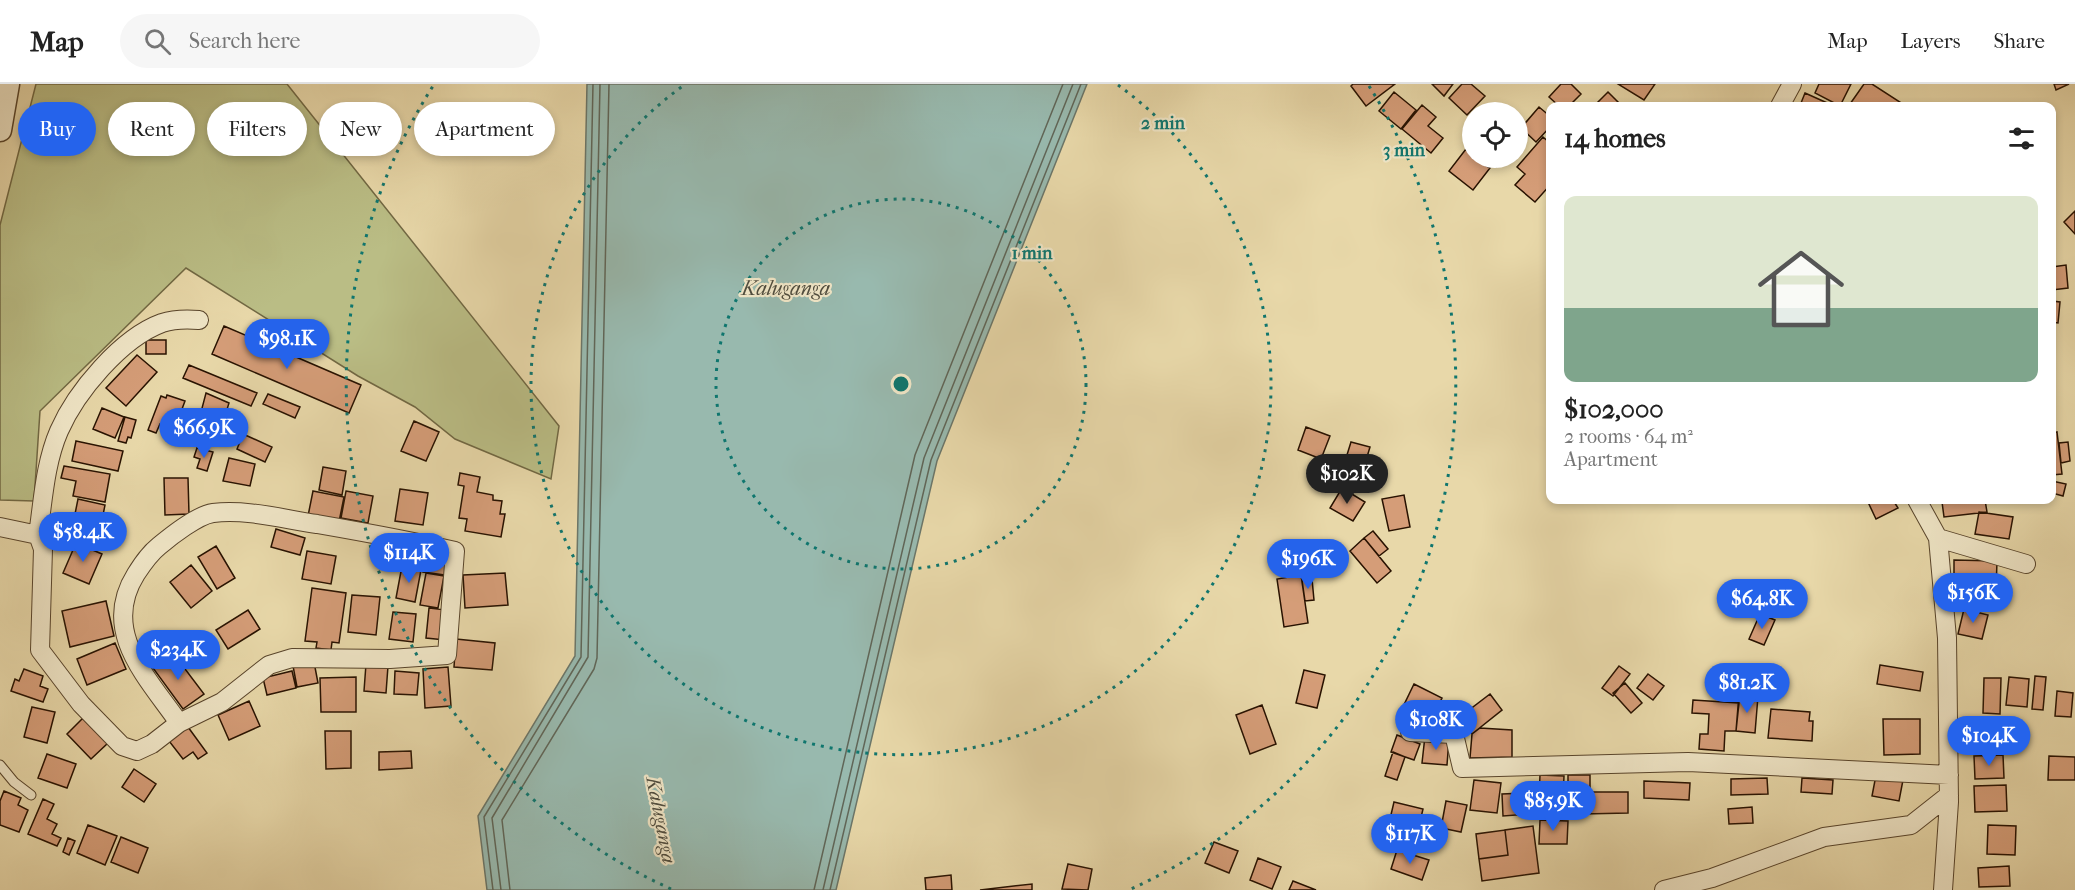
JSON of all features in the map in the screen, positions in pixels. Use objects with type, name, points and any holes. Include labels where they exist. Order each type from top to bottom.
[{"type":"street","points":[[0,130],[8,84]]},
{"type":"street","points":[[1782,102],[1792,84]]},
{"type":"street","points":[[179,723],[132,656],[124,634],[121,608],[129,585],[148,555],[173,534],[211,513],[265,515],[455,551],[447,655],[390,659],[292,658],[269,665],[222,702],[179,723],[152,744],[137,751],[122,746],[81,704],[40,650],[43,549],[38,535],[47,475],[59,432],[81,392],[113,357],[141,335],[163,323],[199,320]]},
{"type":"street","points":[[1919,504],[1938,538],[1947,638],[1949,795],[1943,890]]},
{"type":"street","points":[[0,527],[38,535]]},
{"type":"street","points":[[1938,538],[2026,564]]},
{"type":"street","points":[[1410,732],[1454,734],[1462,768],[1688,762],[1948,775]]},
{"type":"street","points":[[1664,890],[1712,878],[1824,837],[1911,825],[1949,795]]},
{"type":"lane","points":[[0,765],[14,782],[31,795]]},
{"type":"green space","points":[[36,84],[287,84],[301,102],[207,102],[207,156],[307,156],[307,109],[319,124],[319,156],[344,156],[559,426],[551,479],[455,439],[415,407],[358,376],[186,268],[40,411],[34,501],[0,500],[0,225],[18,154],[96,156],[96,102],[31,102]]},
{"type":"water","name":"Kaluganga","points":[[587,84],[1087,84],[937,461],[836,890],[487,890],[478,816],[575,656]]},
{"type":"building","points":[[1353,84],[1395,84],[1366,106],[1351,86]]},
{"type":"building","points":[[1432,84],[1453,84],[1444,96]]},
{"type":"building","points":[[1462,84],[1471,84],[1485,96],[1479,102],[1462,102],[1462,110],[1449,98]]},
{"type":"building","points":[[1561,84],[1571,84],[1581,94],[1573,102],[1555,102],[1549,97]]},
{"type":"building","points":[[1618,84],[1655,84],[1644,100]]},
{"type":"building","points":[[1819,84],[1851,84],[1842,102],[1832,102],[1815,93]]},
{"type":"building","points":[[1864,84],[1872,84],[1900,102],[1851,102]]},
{"type":"building","points":[[2054,84],[2069,84],[2056,90]]},
{"type":"building","points":[[1394,92],[1416,110],[1401,129],[1379,111]]},
{"type":"building","points":[[1608,92],[1618,102],[1598,102]]},
{"type":"building","points":[[1805,93],[1825,102],[1801,102]]},
{"type":"building","points":[[1422,105],[1436,117],[1428,126],[1443,138],[1431,153],[1402,129]]},
{"type":"building","points":[[1539,107],[1546,113],[1546,131],[1536,142],[1528,135],[1528,120]]},
{"type":"building","points":[[1543,137],[1546,140],[1546,190],[1535,202],[1515,185],[1525,174],[1518,168],[1528,168],[1528,154]]},
{"type":"building","points":[[1462,154],[1462,168],[1490,168],[1473,190],[1449,171]]},
{"type":"building","points":[[2075,211],[2075,234],[2064,222]]},
{"type":"building","points":[[2066,265],[2068,288],[2056,290],[2056,266]]},
{"type":"building","points":[[2056,302],[2060,302],[2058,323],[2056,323]]},
{"type":"building","points":[[224,326],[361,385],[349,413],[212,354]]},
{"type":"building","points":[[146,340],[166,340],[166,354],[146,354]]},
{"type":"building","points":[[137,355],[157,372],[126,406],[106,388]]},
{"type":"building","points":[[189,365],[257,393],[251,406],[183,378]]},
{"type":"building","points":[[206,393],[229,403],[225,416],[220,415],[217,426],[214,425],[212,431],[202,428],[205,418],[201,412]]},
{"type":"building","points":[[268,394],[300,407],[295,418],[263,404]]},
{"type":"building","points":[[167,395],[185,401],[179,417],[173,415],[171,421],[178,423],[175,430],[160,424],[156,433],[148,430],[161,396],[166,398]]},
{"type":"building","points":[[102,408],[124,417],[115,438],[93,429]]},
{"type":"building","points":[[125,417],[136,420],[131,438],[128,437],[126,443],[118,441]]},
{"type":"building","points":[[414,421],[439,432],[426,461],[401,451]]},
{"type":"building","points":[[1306,427],[1330,436],[1321,459],[1298,450]]},
{"type":"building","points":[[2056,432],[2062,474],[2056,475]]},
{"type":"building","points":[[243,434],[272,447],[265,462],[237,449]]},
{"type":"building","points":[[76,441],[123,451],[118,471],[72,461]]},
{"type":"building","points":[[1351,442],[1370,447],[1361,477],[1342,471]]},
{"type":"building","points":[[2068,442],[2070,461],[2061,463],[2059,443]]},
{"type":"building","points":[[197,448],[213,452],[207,471],[197,468],[200,459],[194,457]]},
{"type":"building","points":[[229,458],[255,464],[250,486],[223,481]]},
{"type":"building","points":[[64,466],[110,474],[105,502],[73,496],[76,481],[61,478]]},
{"type":"building","points":[[323,467],[346,471],[342,495],[319,490]]},
{"type":"building","points":[[460,473],[480,477],[477,492],[493,495],[493,500],[502,501],[500,514],[505,514],[501,537],[465,531],[467,519],[459,518],[464,486],[458,485]]},
{"type":"building","points":[[164,478],[188,478],[189,514],[165,515]]},
{"type":"building","points":[[2056,482],[2066,484],[2063,496],[2056,494]]},
{"type":"building","points":[[1342,488],[1365,502],[1353,521],[1330,508]]},
{"type":"building","points":[[400,489],[428,493],[423,525],[395,521]]},
{"type":"building","points":[[313,491],[344,497],[339,522],[308,516]]},
{"type":"building","points":[[346,491],[373,496],[368,523],[341,518]]},
{"type":"building","points":[[1404,495],[1410,527],[1389,531],[1382,499]]},
{"type":"building","points":[[78,499],[105,505],[99,535],[72,529]]},
{"type":"building","points":[[1869,504],[1896,504],[1898,508],[1876,519]]},
{"type":"building","points":[[1942,504],[1986,504],[1987,512],[1944,517]]},
{"type":"building","points":[[1979,512],[2013,517],[2009,539],[1975,534]]},
{"type":"building","points":[[276,529],[305,538],[300,555],[271,547]]},
{"type":"building","points":[[1373,531],[1388,549],[1379,556],[1364,538]]},
{"type":"building","points":[[1364,538],[1391,571],[1377,583],[1350,551]]},
{"type":"building","points":[[76,543],[102,554],[89,584],[63,573]]},
{"type":"building","points":[[216,546],[235,578],[217,589],[198,557]]},
{"type":"building","points":[[426,550],[449,554],[445,575],[423,572]]},
{"type":"building","points":[[307,551],[336,556],[331,584],[302,579]]},
{"type":"building","points":[[1954,560],[1997,561],[1996,591],[1954,591]]},
{"type":"building","points":[[191,565],[212,591],[191,608],[170,582]]},
{"type":"building","points":[[402,566],[421,570],[415,602],[396,598]]},
{"type":"building","points":[[426,573],[444,576],[438,608],[420,605]]},
{"type":"building","points":[[505,573],[508,605],[465,608],[463,575]]},
{"type":"building","points":[[1301,575],[1308,623],[1284,627],[1277,579]]},
{"type":"building","points":[[1312,579],[1314,600],[1305,601],[1302,580]]},
{"type":"building","points":[[312,588],[346,593],[339,643],[332,642],[331,650],[316,648],[317,642],[305,641]]},
{"type":"building","points":[[352,595],[380,597],[376,635],[348,632]]},
{"type":"building","points":[[106,601],[114,636],[70,647],[62,611]]},
{"type":"building","points":[[429,608],[447,610],[445,640],[426,638]]},
{"type":"building","points":[[1964,609],[1988,615],[1982,639],[1958,634]]},
{"type":"building","points":[[248,610],[260,629],[228,649],[216,630]]},
{"type":"building","points":[[393,612],[416,614],[413,642],[389,639]]},
{"type":"building","points":[[1760,614],[1775,620],[1764,645],[1749,639]]},
{"type":"building","points":[[163,632],[172,647],[150,662],[140,646]]},
{"type":"building","points":[[456,639],[495,643],[492,670],[454,667]]},
{"type":"building","points":[[115,643],[126,669],[87,685],[77,659]]},
{"type":"building","points":[[173,653],[204,694],[183,709],[153,668]]},
{"type":"building","points":[[314,662],[318,683],[297,687],[293,666]]},
{"type":"building","points":[[366,664],[388,666],[386,693],[364,691]]},
{"type":"building","points":[[1880,665],[1923,672],[1920,691],[1877,684]]},
{"type":"building","points":[[1619,666],[1630,674],[1613,696],[1602,688]]},
{"type":"building","points":[[448,667],[451,706],[425,708],[423,669]]},
{"type":"building","points":[[24,669],[43,676],[40,686],[48,689],[43,702],[11,691],[15,679],[19,681]]},
{"type":"building","points":[[1304,670],[1325,675],[1317,708],[1296,703]]},
{"type":"building","points":[[292,671],[296,688],[267,695],[263,678]]},
{"type":"building","points":[[395,671],[419,673],[417,695],[394,694]]},
{"type":"building","points":[[1648,674],[1664,686],[1653,700],[1637,688]]},
{"type":"building","points":[[2035,676],[2046,677],[2043,710],[2032,709]]},
{"type":"building","points":[[356,677],[356,712],[321,712],[320,678]]},
{"type":"building","points":[[2009,677],[2029,679],[2027,707],[2006,705]]},
{"type":"building","points":[[1984,678],[2001,678],[2000,714],[1983,713]]},
{"type":"building","points":[[1625,683],[1642,703],[1631,713],[1613,693]]},
{"type":"building","points":[[1414,684],[1442,698],[1429,724],[1401,711]]},
{"type":"building","points":[[2057,691],[2073,693],[2071,717],[2055,716]]},
{"type":"building","points":[[1490,694],[1502,710],[1472,734],[1460,717]]},
{"type":"building","points":[[1739,694],[1758,696],[1755,733],[1736,731]]},
{"type":"building","points":[[1693,700],[1739,703],[1736,731],[1725,731],[1724,751],[1699,749],[1700,734],[1708,734],[1709,714],[1692,713]]},
{"type":"building","points":[[249,701],[260,726],[229,740],[218,715]]},
{"type":"building","points":[[1262,705],[1276,744],[1250,754],[1236,715]]},
{"type":"building","points":[[32,707],[55,712],[47,743],[24,737]]},
{"type":"building","points":[[1771,709],[1810,712],[1809,721],[1813,721],[1812,741],[1768,738]]},
{"type":"building","points":[[83,718],[108,743],[91,759],[67,734]]},
{"type":"building","points":[[1883,719],[1920,719],[1920,754],[1884,755]]},
{"type":"building","points":[[188,727],[207,753],[198,759],[193,752],[183,759],[169,741]]},
{"type":"building","points":[[1480,728],[1512,730],[1512,757],[1470,758],[1472,734]]},
{"type":"building","points":[[325,731],[351,731],[351,768],[326,769]]},
{"type":"building","points":[[1397,735],[1420,744],[1414,760],[1391,752]]},
{"type":"building","points":[[1425,736],[1449,739],[1447,765],[1422,763]]},
{"type":"building","points":[[411,751],[412,768],[379,770],[379,752]]},
{"type":"building","points":[[1393,752],[1405,757],[1397,780],[1385,776]]},
{"type":"building","points":[[47,754],[76,764],[67,788],[38,778]]},
{"type":"building","points":[[2003,755],[2004,778],[1975,779],[1974,756]]},
{"type":"building","points":[[2049,756],[2075,757],[2075,780],[2048,780]]},
{"type":"building","points":[[134,769],[156,784],[144,802],[122,787]]},
{"type":"building","points":[[1540,775],[1564,776],[1563,797],[1539,797]]},
{"type":"building","points":[[1568,775],[1590,775],[1590,792],[1628,792],[1628,813],[1583,814],[1583,800],[1568,801]]},
{"type":"building","points":[[1876,775],[1903,780],[1899,801],[1872,796]]},
{"type":"building","points":[[1767,778],[1768,794],[1731,795],[1731,779]]},
{"type":"building","points":[[1802,778],[1833,780],[1832,794],[1801,792]]},
{"type":"building","points":[[1474,780],[1501,783],[1497,813],[1470,810]]},
{"type":"building","points":[[1644,781],[1690,783],[1689,800],[1644,798]]},
{"type":"building","points":[[2006,785],[2007,811],[1975,812],[1974,786]]},
{"type":"building","points":[[4,791],[21,798],[18,805],[28,810],[19,832],[0,825],[0,801]]},
{"type":"building","points":[[1529,793],[1530,814],[1503,816],[1502,794]]},
{"type":"building","points":[[43,799],[54,804],[47,819],[57,824],[52,834],[61,838],[57,846],[28,834]]},
{"type":"building","points":[[1446,801],[1467,805],[1461,832],[1441,828]]},
{"type":"building","points":[[1394,802],[1423,809],[1419,826],[1390,819]]},
{"type":"building","points":[[1752,807],[1753,823],[1729,824],[1728,809]]},
{"type":"building","points":[[1540,820],[1568,821],[1567,844],[1539,844]]},
{"type":"building","points":[[88,825],[117,836],[105,865],[77,853]]},
{"type":"building","points":[[1988,825],[2016,826],[2015,855],[1987,854]]},
{"type":"building","points":[[1379,826],[1419,840],[1415,852],[1375,838]]},
{"type":"building","points":[[1533,826],[1539,873],[1482,881],[1479,859],[1508,855],[1505,830]]},
{"type":"building","points":[[1505,830],[1508,855],[1479,859],[1476,834]]},
{"type":"building","points":[[121,837],[148,848],[138,873],[111,862]]},
{"type":"building","points":[[68,838],[75,841],[69,855],[63,852]]},
{"type":"building","points":[[1214,842],[1238,851],[1229,873],[1205,863]]},
{"type":"building","points":[[1397,850],[1429,860],[1422,880],[1391,869]]},
{"type":"building","points":[[1258,858],[1281,867],[1272,889],[1250,880]]},
{"type":"building","points":[[1068,864],[1092,869],[1088,890],[1062,889]]},
{"type":"building","points":[[2009,866],[2010,886],[1979,887],[1978,868]]},
{"type":"building","points":[[951,875],[952,890],[926,890],[925,878]]},
{"type":"building","points":[[1293,881],[1316,890],[1289,890]]},
{"type":"building","points":[[1032,884],[1032,890],[980,890]]}]
